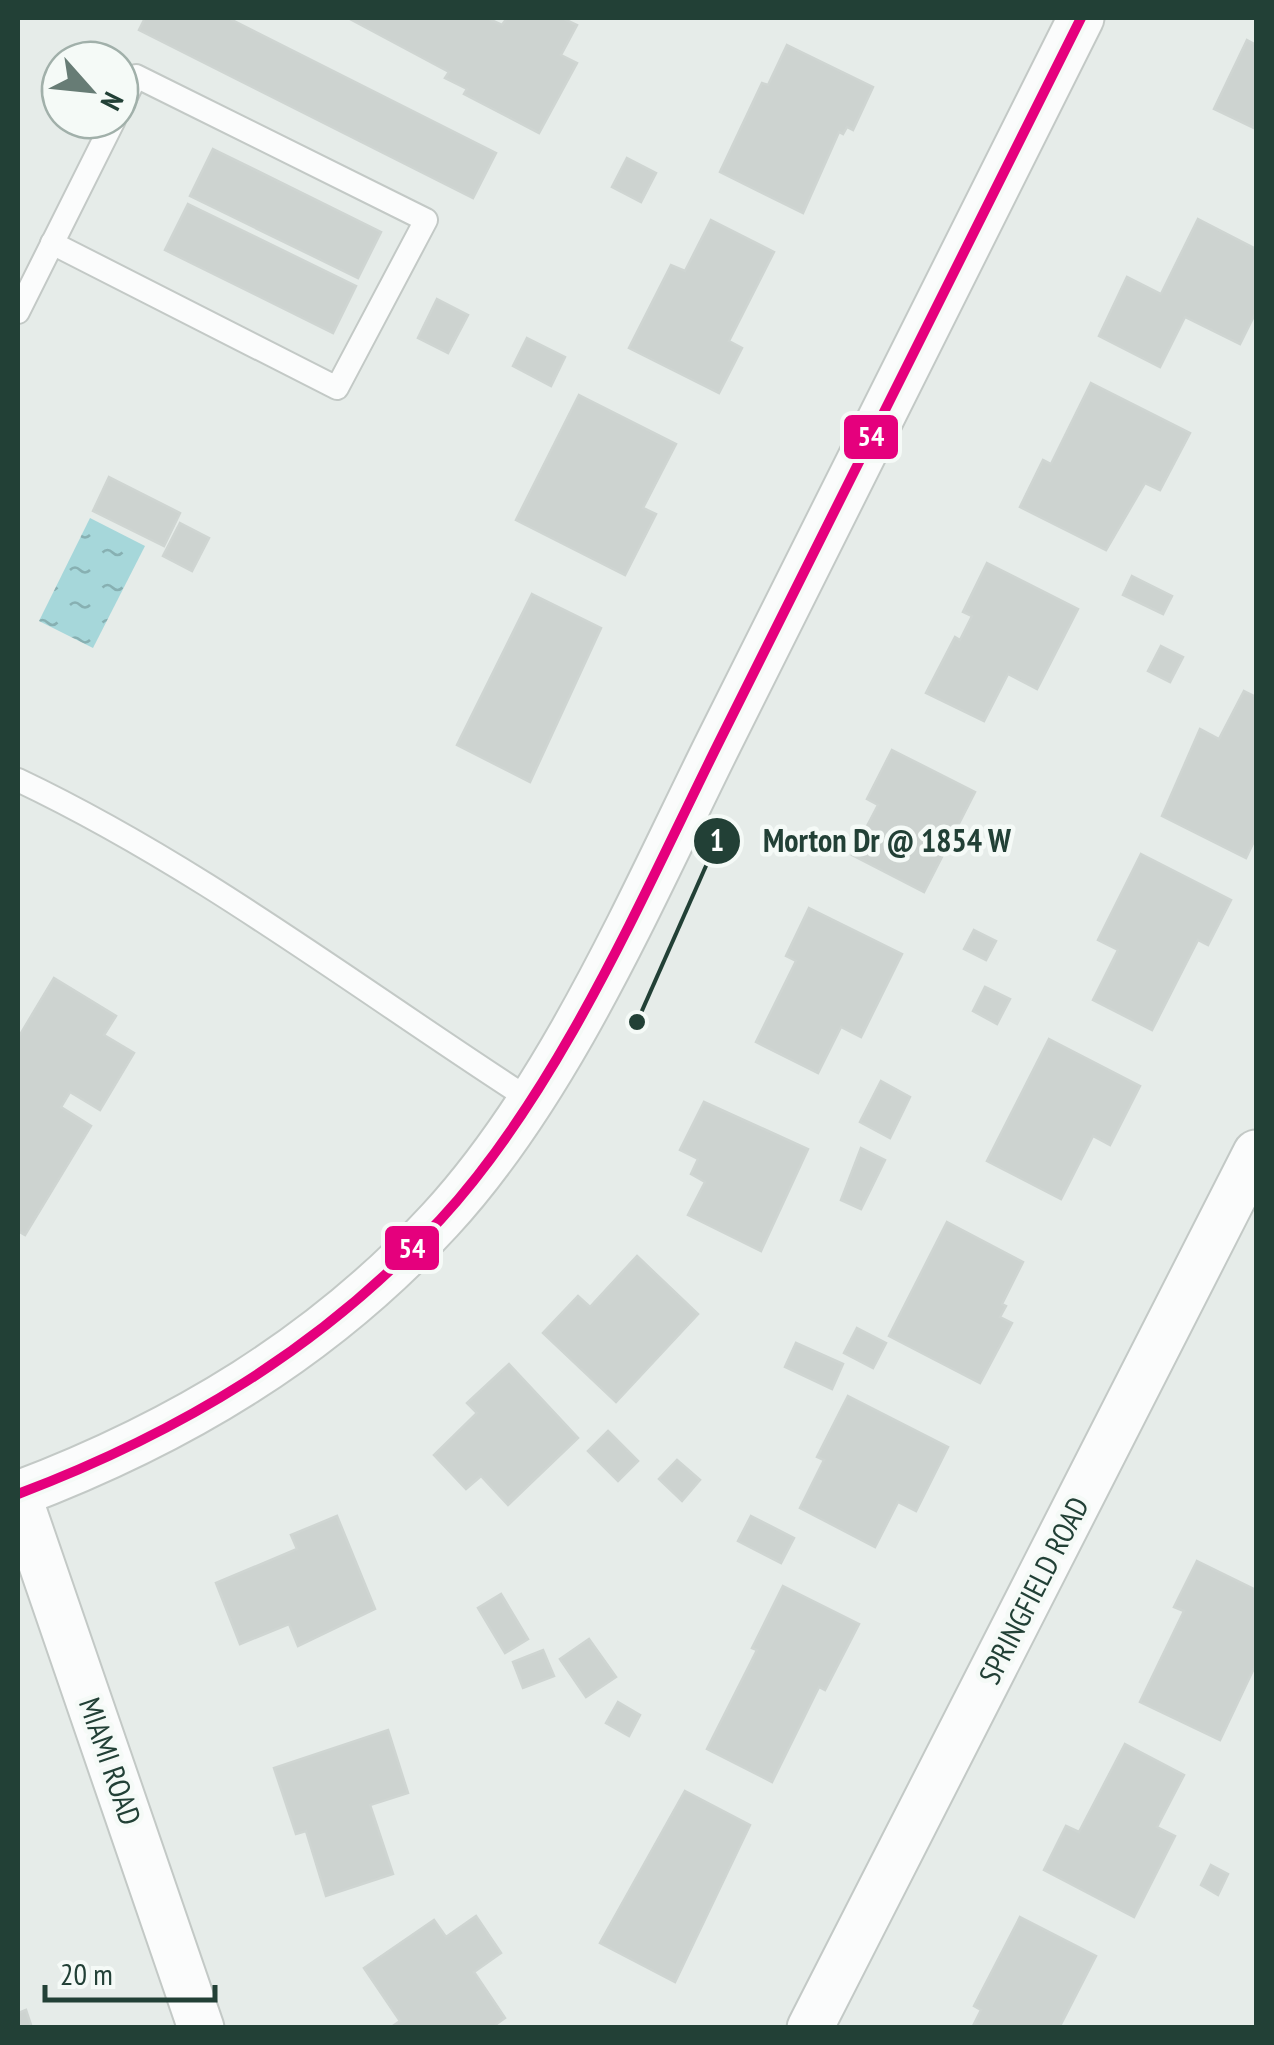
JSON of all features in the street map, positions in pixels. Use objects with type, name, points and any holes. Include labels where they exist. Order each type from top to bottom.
[{"type":"street","points":[[18,1495],[100,1463],[177,1424],[253,1380],[321,1331],[443,1217],[528,1099],[610,961],[1080,18]]},
{"type":"street","name":"SPRINGFIELD ROAD","points":[[810,2028],[1256,1154]]},
{"type":"street","name":"MIAMI ROAD","points":[[18,1495],[200,2028]]},
{"type":"lane","points":[[52,243],[336,388],[426,220],[140,78]]},
{"type":"lane","points":[[18,312],[104,140]]},
{"type":"lane","points":[[18,780],[84,812],[250,914],[528,1099]]},
{"type":"water","points":[[90,518],[145,546],[93,648],[39,621]]},
{"type":"building","points":[[145,18],[228,18],[496,153],[473,198],[139,30]]},
{"type":"building","points":[[348,18],[487,18],[502,25],[507,18],[562,18],[577,25],[561,55],[577,63],[539,133],[464,94],[467,89],[445,78],[449,72]]},
{"type":"building","points":[[1247,40],[1256,45],[1256,129],[1214,109]]},
{"type":"building","points":[[787,45],[873,87],[853,130],[847,127],[843,134],[839,132],[803,213],[720,172],[762,83],[768,85]]},
{"type":"building","points":[[213,149],[381,232],[358,278],[190,196]]},
{"type":"building","points":[[627,158],[656,173],[641,202],[612,187]]},
{"type":"building","points":[[188,204],[356,286],[333,333],[165,250]]},
{"type":"building","points":[[1198,219],[1256,249],[1256,312],[1240,344],[1185,317],[1160,367],[1099,336],[1127,277],[1161,294]]},
{"type":"building","points":[[711,220],[774,252],[729,341],[742,348],[719,393],[629,348],[671,265],[685,271]]},
{"type":"building","points":[[437,299],[468,315],[448,353],[418,338]]},
{"type":"building","points":[[527,338],[565,357],[551,386],[513,366]]},
{"type":"building","points":[[1091,383],[1190,433],[1160,490],[1145,483],[1106,550],[1020,507],[1043,460],[1051,464]]},
{"type":"building","points":[[579,395],[676,444],[643,508],[656,514],[625,575],[516,520]]},
{"type":"building","points":[[109,477],[180,513],[164,546],[93,511]]},
{"type":"building","points":[[180,523],[209,538],[192,571],[163,556]]},
{"type":"building","points":[[987,563],[1078,609],[1037,689],[1008,674],[984,721],[926,693],[955,637],[960,640],[972,616],[963,612]]},
{"type":"building","points":[[1132,576],[1172,596],[1163,614],[1123,595]]},
{"type":"building","points":[[532,594],[601,628],[530,782],[457,745]]},
{"type":"building","points":[[1161,646],[1183,657],[1170,682],[1148,671]]},
{"type":"building","points":[[1244,691],[1256,697],[1256,837],[1246,858],[1162,816],[1200,729],[1219,739]]},
{"type":"building","points":[[892,750],[975,792],[924,892],[852,855],[878,805],[867,799]]},
{"type":"building","points":[[1141,854],[1231,900],[1208,945],[1198,940],[1152,1030],[1093,1000],[1118,950],[1098,940]]},
{"type":"building","points":[[809,908],[902,954],[861,1037],[841,1027],[818,1073],[756,1042],[796,961],[786,956]]},
{"type":"building","points":[[974,930],[996,941],[986,960],[964,949]]},
{"type":"building","points":[[54,978],[116,1016],[104,1035],[134,1053],[100,1110],[70,1092],[61,1107],[91,1126],[25,1235],[18,1231],[18,1038]]},
{"type":"building","points":[[985,987],[1010,999],[997,1024],[973,1011]]},
{"type":"building","points":[[1049,1039],[1140,1086],[1110,1145],[1093,1136],[1061,1199],[987,1161]]},
{"type":"building","points":[[881,1081],[910,1097],[890,1138],[860,1122]]},
{"type":"building","points":[[704,1102],[808,1149],[761,1251],[688,1215],[705,1182],[691,1174],[698,1159],[680,1150]]},
{"type":"building","points":[[861,1148],[885,1160],[861,1209],[841,1200]]},
{"type":"building","points":[[947,1222],[1023,1262],[1002,1304],[1006,1306],[1000,1317],[1012,1323],[980,1383],[889,1336]]},
{"type":"building","points":[[637,1256],[698,1314],[616,1402],[543,1333],[578,1296],[590,1307]]},
{"type":"building","points":[[857,1328],[886,1343],[873,1368],[844,1353]]},
{"type":"building","points":[[796,1343],[843,1364],[832,1389],[785,1367]]},
{"type":"building","points":[[509,1364],[578,1438],[508,1505],[481,1476],[466,1489],[434,1455],[477,1413],[467,1403]]},
{"type":"building","points":[[848,1396],[948,1447],[916,1511],[898,1502],[875,1547],[800,1508],[824,1460],[817,1457]]},
{"type":"building","points":[[608,1431],[638,1461],[618,1481],[588,1451]]},
{"type":"building","points":[[677,1460],[700,1480],[682,1501],[659,1479]]},
{"type":"building","points":[[337,1516],[375,1609],[298,1646],[289,1624],[240,1644],[216,1583],[297,1549],[291,1535]]},
{"type":"building","points":[[751,1516],[794,1538],[781,1563],[738,1541]]},
{"type":"building","points":[[1197,1561],[1256,1590],[1256,1664],[1220,1740],[1140,1702],[1184,1611],[1174,1607]]},
{"type":"building","points":[[783,1586],[859,1624],[825,1690],[819,1687],[772,1782],[707,1749],[757,1650],[752,1648]]},
{"type":"building","points":[[501,1594],[528,1639],[505,1653],[478,1608]]},
{"type":"building","points":[[589,1639],[616,1677],[586,1697],[560,1659]]},
{"type":"building","points":[[543,1650],[554,1676],[523,1688],[513,1662]]},
{"type":"building","points":[[618,1702],[640,1715],[629,1736],[606,1723]]},
{"type":"building","points":[[388,1730],[408,1793],[370,1805],[393,1874],[326,1896],[306,1831],[296,1834],[274,1768]]},
{"type":"building","points":[[1125,1744],[1184,1775],[1157,1827],[1175,1836],[1134,1917],[1044,1870],[1066,1826],[1079,1832]]},
{"type":"building","points":[[685,1791],[750,1825],[675,1982],[600,1943]]},
{"type":"building","points":[[1211,1865],[1228,1874],[1218,1895],[1201,1885]]},
{"type":"building","points":[[476,1916],[501,1953],[474,1972],[505,2018],[491,2028],[390,2028],[400,2021],[364,1968],[434,1920],[446,1937]]},
{"type":"building","points":[[1020,1917],[1096,1956],[1059,2028],[972,2028],[981,2010],[974,2006]]},
{"type":"building","points":[[26,2010],[32,2028],[18,2028],[18,2013]]},
{"type":"transit line","name":"54","points":[[18,1494],[78,1470],[191,1414],[297,1347],[395,1266],[483,1169],[523,1113],[595,992],[1081,18]]},
{"type":"place","name":"Morton Dr @ 1854 W","points":[[637,1022]]}]
